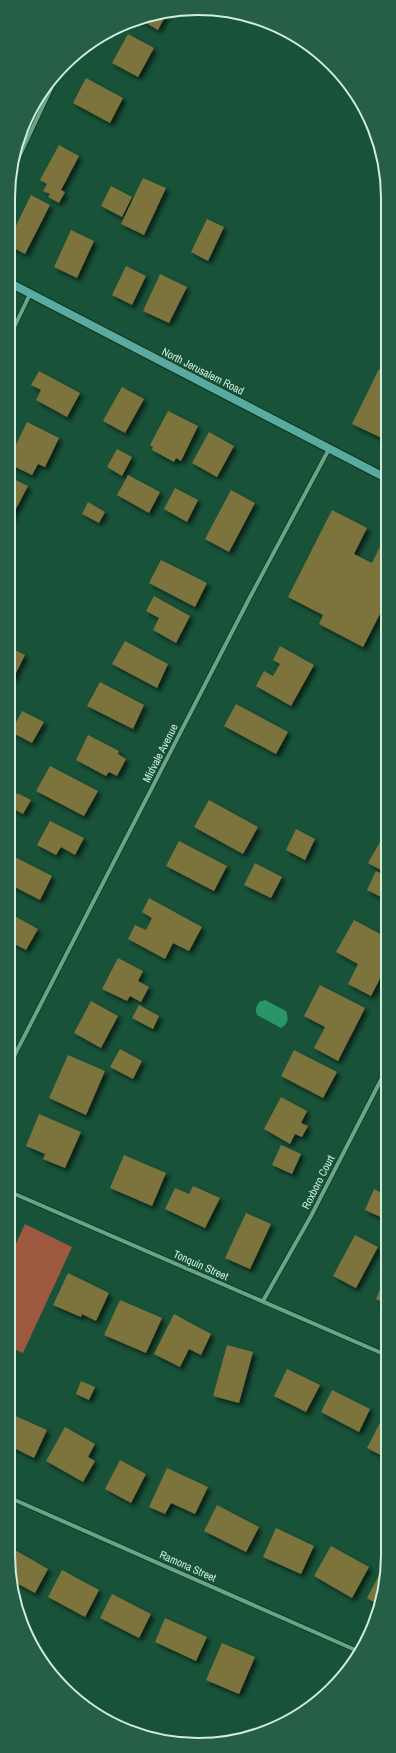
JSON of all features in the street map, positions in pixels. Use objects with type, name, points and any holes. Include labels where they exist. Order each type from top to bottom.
[{"type":"main road","name":"North Jerusalem Road","points":[[15,286],[381,475]]},
{"type":"street","points":[[21,154],[50,91]]},
{"type":"street","points":[[15,327],[30,294]]},
{"type":"street","name":"Midvale Avenue","points":[[15,1054],[249,599],[329,449]]},
{"type":"street","name":"Roxboro Court","points":[[263,1301],[311,1216],[381,1080]]},
{"type":"street","name":"Tonquin Street","points":[[15,1194],[381,1353]]},
{"type":"street","name":"Ramona Street","points":[[15,1500],[354,1649]]},
{"type":"shaded area","points":[[265,1000],[286,1011],[287,1021],[281,1028],[257,1015],[256,1010],[259,1002]]},
{"type":"shaded area","points":[[25,1224],[72,1247],[23,1353],[15,1349],[15,1246]]},
{"type":"building","points":[[164,19],[158,30],[146,23]]},
{"type":"building","points":[[128,34],[154,48],[138,77],[112,63]]},
{"type":"building","points":[[86,78],[123,98],[110,123],[73,103]]},
{"type":"building","points":[[59,145],[79,156],[61,190],[65,192],[59,203],[48,197],[50,194],[43,191],[47,184],[40,180]]},
{"type":"building","points":[[143,178],[166,188],[144,235],[121,224]]},
{"type":"building","points":[[111,186],[132,197],[122,217],[101,206]]},
{"type":"building","points":[[31,195],[50,205],[25,254],[15,249],[15,228]]},
{"type":"building","points":[[207,219],[224,227],[208,261],[191,252]]},
{"type":"building","points":[[71,230],[94,241],[77,278],[54,267]]},
{"type":"building","points":[[126,266],[146,276],[132,305],[112,295]]},
{"type":"building","points":[[160,274],[187,287],[169,323],[143,311]]},
{"type":"building","points":[[379,369],[381,370],[381,438],[352,424]]},
{"type":"building","points":[[39,371],[80,393],[67,417],[36,400],[41,390],[31,385]]},
{"type":"building","points":[[122,387],[144,399],[125,433],[103,421]]},
{"type":"building","points":[[168,411],[198,426],[181,461],[176,458],[174,462],[152,450],[153,447],[150,445]]},
{"type":"building","points":[[27,422],[59,438],[45,467],[38,464],[32,475],[15,467],[15,447]]},
{"type":"building","points":[[209,432],[234,446],[217,477],[192,463]]},
{"type":"building","points":[[117,449],[132,457],[122,476],[107,467]]},
{"type":"building","points":[[128,475],[160,492],[149,513],[117,495]]},
{"type":"building","points":[[15,480],[28,486],[15,511]]},
{"type":"building","points":[[175,488],[198,500],[187,522],[164,509]]},
{"type":"building","points":[[231,490],[255,503],[229,552],[205,539]]},
{"type":"building","points":[[88,502],[105,512],[99,523],[82,514]]},
{"type":"building","points":[[332,510],[367,528],[354,554],[372,563],[381,544],[381,612],[363,647],[319,624],[323,615],[288,597]]},
{"type":"building","points":[[161,560],[207,583],[195,607],[149,583]]},
{"type":"building","points":[[154,596],[190,616],[176,643],[153,630],[159,618],[146,611]]},
{"type":"building","points":[[125,641],[168,664],[157,688],[112,664]]},
{"type":"building","points":[[280,646],[314,665],[291,706],[256,686],[264,671],[273,676],[280,664],[273,660]]},
{"type":"building","points":[[15,650],[25,655],[15,675]]},
{"type":"building","points":[[100,682],[144,705],[133,729],[87,706]]},
{"type":"building","points":[[236,704],[288,732],[276,754],[224,726]]},
{"type":"building","points":[[22,711],[44,722],[32,743],[15,734],[15,724]]},
{"type":"building","points":[[88,735],[119,751],[118,754],[126,759],[117,776],[109,772],[106,776],[76,760]]},
{"type":"building","points":[[50,766],[98,791],[84,816],[36,791]]},
{"type":"building","points":[[17,793],[31,800],[23,814],[15,810],[15,797]]},
{"type":"building","points":[[209,800],[258,827],[243,854],[194,827]]},
{"type":"building","points":[[50,821],[84,838],[75,855],[61,847],[56,855],[37,845]]},
{"type":"building","points":[[296,829],[315,839],[305,860],[286,850]]},
{"type":"building","points":[[381,840],[381,870],[368,863]]},
{"type":"building","points":[[179,841],[227,866],[214,891],[166,866]]},
{"type":"building","points":[[15,857],[52,876],[40,900],[15,887]]},
{"type":"building","points":[[255,863],[282,877],[271,898],[244,885]]},
{"type":"building","points":[[376,871],[381,874],[381,897],[367,890]]},
{"type":"building","points":[[149,898],[202,927],[189,951],[173,943],[165,959],[128,939],[135,925],[146,930],[152,918],[142,912]]},
{"type":"building","points":[[15,916],[38,929],[26,950],[15,944]]},
{"type":"building","points":[[354,920],[381,934],[381,977],[371,996],[348,984],[358,964],[336,952]]},
{"type":"building","points":[[118,958],[143,971],[138,981],[149,987],[141,1002],[130,996],[127,1001],[102,989]]},
{"type":"building","points":[[320,985],[365,1008],[338,1061],[314,1048],[325,1027],[304,1016]]},
{"type":"building","points":[[91,1001],[118,1016],[101,1048],[74,1033]]},
{"type":"building","points":[[139,1005],[159,1016],[153,1029],[132,1018]]},
{"type":"building","points":[[120,1049],[142,1061],[133,1079],[110,1067]]},
{"type":"building","points":[[294,1050],[337,1072],[323,1098],[281,1076]]},
{"type":"building","points":[[68,1055],[105,1071],[86,1115],[49,1098]]},
{"type":"building","points":[[281,1097],[307,1111],[301,1123],[308,1126],[302,1137],[295,1134],[290,1144],[264,1129]]},
{"type":"building","points":[[39,1114],[81,1132],[65,1168],[43,1159],[45,1154],[26,1146]]},
{"type":"building","points":[[281,1145],[301,1154],[292,1174],[272,1165]]},
{"type":"building","points":[[124,1155],[166,1173],[152,1206],[110,1188]]},
{"type":"building","points":[[193,1186],[220,1198],[205,1228],[165,1209],[175,1188],[189,1194]]},
{"type":"building","points":[[374,1189],[381,1192],[381,1217],[365,1210]]},
{"type":"building","points":[[246,1213],[271,1224],[250,1269],[225,1258]]},
{"type":"building","points":[[355,1235],[378,1247],[356,1288],[333,1276]]},
{"type":"building","points":[[68,1273],[109,1293],[96,1321],[82,1314],[81,1317],[53,1305]]},
{"type":"building","points":[[381,1286],[381,1302],[376,1299]]},
{"type":"building","points":[[120,1300],[162,1318],[146,1353],[104,1335]]},
{"type":"building","points":[[174,1314],[211,1334],[201,1355],[189,1349],[180,1367],[154,1354]]},
{"type":"building","points":[[227,1345],[253,1352],[239,1403],[213,1396]]},
{"type":"building","points":[[287,1369],[320,1385],[306,1412],[274,1396]]},
{"type":"building","points":[[81,1381],[95,1387],[89,1400],[76,1394]]},
{"type":"building","points":[[332,1390],[370,1409],[359,1432],[321,1412]]},
{"type":"building","points":[[15,1416],[47,1430],[34,1458],[15,1448]]},
{"type":"building","points":[[381,1421],[381,1455],[367,1448]]},
{"type":"building","points":[[65,1427],[95,1444],[88,1457],[95,1461],[83,1482],[46,1461]]},
{"type":"building","points":[[120,1460],[146,1474],[131,1503],[105,1489]]},
{"type":"building","points":[[167,1468],[208,1487],[195,1514],[171,1503],[165,1514],[149,1507]]},
{"type":"building","points":[[217,1505],[259,1527],[246,1552],[204,1531]]},
{"type":"building","points":[[276,1528],[314,1546],[301,1574],[263,1557]]},
{"type":"building","points":[[331,1546],[369,1567],[352,1598],[314,1576]]},
{"type":"building","points":[[15,1550],[48,1569],[35,1593],[18,1584],[15,1567]]},
{"type":"building","points":[[62,1570],[99,1590],[85,1617],[48,1597]]},
{"type":"building","points":[[380,1574],[375,1603],[367,1598]]},
{"type":"building","points":[[112,1594],[151,1614],[139,1638],[100,1618]]},
{"type":"building","points":[[165,1618],[207,1637],[196,1661],[155,1642]]},
{"type":"building","points":[[222,1643],[255,1657],[239,1694],[206,1680]]}]
